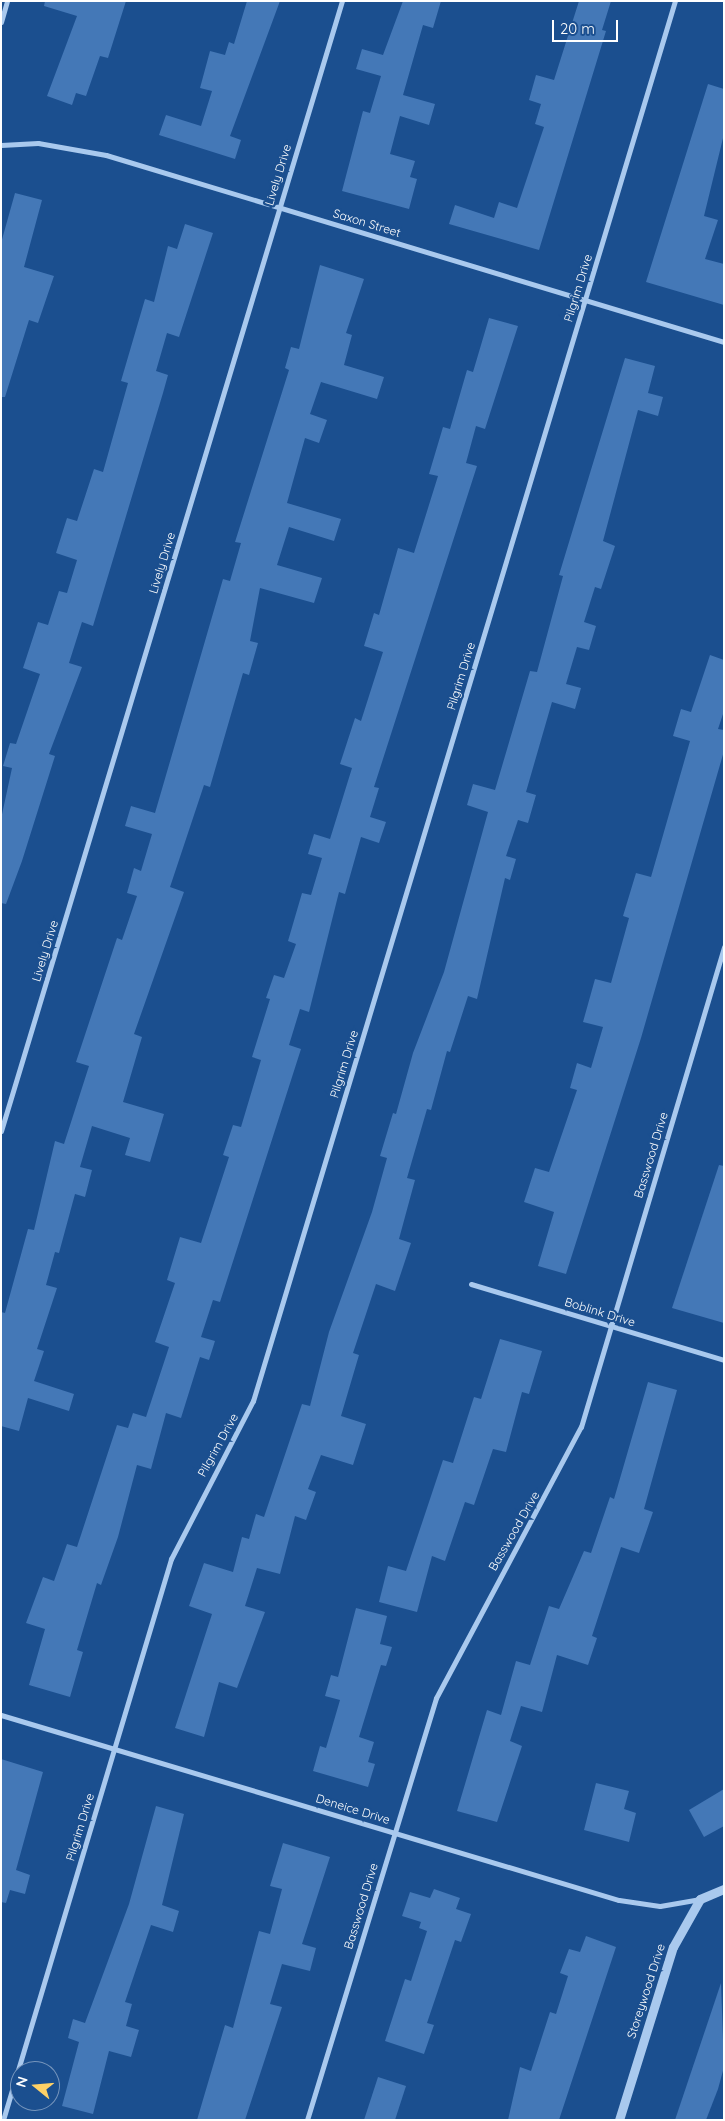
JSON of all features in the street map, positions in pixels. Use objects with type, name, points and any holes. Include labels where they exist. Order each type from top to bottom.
[{"type":"street","points":[[1,22],[7,1]]},
{"type":"street","name":"Lively Drive","points":[[1,1131],[342,1]]},
{"type":"street","name":"Pilgrim Drive","points":[[3,2120],[178,1539],[253,1402],[675,1]]},
{"type":"street","name":"Saxon Street","points":[[1,145],[38,143],[106,155],[585,298],[724,342]]},
{"type":"street","name":"Basswood Drive","points":[[307,2120],[394,1832],[448,1668],[569,1455],[581,1427],[724,947]]},
{"type":"street","name":"Boblink Drive","points":[[471,1284],[724,1360]]},
{"type":"street","name":"Deneice Drive","points":[[1,1715],[619,1900],[660,1906],[700,1899]]},
{"type":"street","points":[[700,1899],[724,1889]]},
{"type":"street","name":"Storeywood Drive","points":[[619,2120],[662,1973],[700,1899]]},
{"type":"building","points":[[45,1],[126,1],[108,58],[100,56],[86,96],[76,93],[72,105],[47,96],[77,16],[44,6]]},
{"type":"building","points":[[247,1],[280,1],[230,136],[241,140],[235,159],[159,135],[166,115],[201,126],[212,91],[200,88],[210,51],[225,55],[229,42],[234,44]]},
{"type":"building","points":[[403,1],[441,1],[433,28],[423,25],[403,95],[435,104],[429,125],[400,116],[390,154],[415,161],[410,177],[417,179],[409,209],[342,191],[363,111],[370,113],[381,76],[356,69],[362,49],[383,55]]},
{"type":"building","points":[[579,1],[611,1],[602,30],[606,31],[539,250],[449,224],[455,205],[494,218],[499,202],[517,208],[544,127],[535,124],[541,104],[529,100],[536,75],[554,80]]},
{"type":"building","points":[[708,84],[724,89],[724,134],[704,216],[718,220],[705,259],[724,264],[724,305],[646,282]]},
{"type":"building","points":[[15,193],[42,200],[24,267],[54,276],[38,323],[29,320],[5,397],[1,397],[1,243]]},
{"type":"building","points":[[185,224],[213,233],[179,337],[167,333],[156,371],[168,375],[163,393],[93,626],[82,622],[69,663],[82,667],[49,754],[55,756],[22,861],[6,904],[1,903],[1,819],[12,768],[3,766],[10,743],[16,744],[40,674],[23,668],[38,622],[48,625],[59,591],[67,593],[77,560],[56,553],[67,518],[77,521],[94,469],[103,472],[128,383],[121,381],[145,299],[154,302],[168,246],[177,249]]},
{"type":"building","points":[[320,265],[364,279],[346,333],[352,335],[344,365],[384,377],[377,399],[321,382],[310,414],[327,420],[319,443],[305,438],[287,503],[341,519],[334,541],[289,527],[277,565],[322,578],[314,603],[260,588],[250,641],[258,643],[249,675],[243,673],[210,787],[204,785],[170,887],[184,892],[134,1034],[142,1037],[123,1102],[164,1114],[150,1162],[125,1155],[130,1138],[92,1126],[80,1167],[92,1170],[85,1197],[75,1194],[59,1253],[55,1252],[46,1285],[57,1288],[37,1349],[44,1351],[34,1381],[74,1394],[69,1411],[28,1398],[19,1431],[1,1426],[1,1312],[5,1313],[28,1229],[34,1230],[55,1141],[64,1144],[89,1066],[76,1062],[117,938],[122,940],[137,896],[127,893],[134,868],[141,871],[152,834],[125,826],[131,806],[155,813],[223,579],[230,581],[241,543],[235,542],[289,370],[285,368],[291,347],[299,349]]},
{"type":"building","points":[[489,318],[518,326],[485,429],[476,426],[466,463],[477,466],[374,787],[379,788],[370,817],[386,822],[379,843],[361,837],[345,894],[339,892],[309,1012],[300,1009],[289,1045],[301,1049],[220,1302],[213,1300],[201,1337],[215,1341],[209,1360],[200,1357],[181,1418],[166,1413],[151,1469],[137,1465],[118,1537],[101,1585],[97,1583],[77,1650],[83,1652],[70,1697],[29,1685],[45,1629],[26,1623],[43,1577],[54,1581],[67,1544],[77,1547],[117,1425],[128,1428],[133,1413],[146,1417],[169,1347],[155,1342],[175,1283],[167,1280],[180,1237],[201,1243],[229,1157],[223,1155],[233,1125],[241,1127],[261,1060],[252,1057],[270,999],[266,998],[274,975],[284,978],[296,944],[288,941],[302,893],[311,895],[322,858],[308,854],[314,834],[330,839],[352,768],[340,764],[355,718],[361,721],[383,652],[364,646],[374,613],[379,615],[398,548],[414,553],[438,476],[429,474],[443,427],[450,429],[467,370],[473,372]]},
{"type":"building","points":[[625,358],[655,366],[648,393],[663,397],[658,416],[638,410],[603,541],[615,546],[601,589],[595,587],[584,622],[596,626],[589,650],[577,647],[566,684],[581,688],[575,709],[552,702],[526,792],[536,795],[528,823],[518,820],[506,856],[516,859],[510,880],[505,878],[477,999],[468,996],[450,1052],[447,1051],[431,1110],[427,1109],[407,1178],[415,1180],[399,1239],[411,1243],[395,1291],[376,1284],[353,1353],[359,1355],[341,1416],[366,1424],[353,1465],[321,1455],[308,1489],[316,1492],[306,1520],[295,1516],[280,1574],[257,1568],[245,1606],[265,1612],[237,1688],[219,1682],[204,1737],[175,1728],[212,1614],[189,1606],[204,1563],[233,1572],[242,1537],[249,1539],[256,1514],[264,1517],[302,1404],[310,1406],[329,1332],[372,1212],[387,1158],[380,1156],[393,1113],[396,1114],[413,1053],[444,972],[488,812],[467,805],[473,784],[495,790],[530,671],[537,672],[563,576],[559,575]]},
{"type":"building","points":[[710,655],[724,660],[724,711],[718,729],[724,730],[724,751],[641,1038],[566,1274],[538,1266],[554,1212],[524,1202],[535,1168],[549,1172],[577,1090],[570,1088],[577,1063],[591,1068],[603,1027],[583,1022],[595,979],[611,983],[629,918],[623,916],[636,873],[651,877],[690,741],[673,736],[681,709],[691,712]]},
{"type":"building","points":[[719,1165],[724,1166],[724,1323],[672,1308]]},
{"type":"building","points":[[500,1339],[542,1351],[529,1394],[522,1392],[506,1452],[493,1449],[474,1505],[465,1502],[445,1561],[432,1556],[417,1612],[379,1602],[388,1566],[406,1571],[443,1460],[453,1463],[474,1397],[481,1399]]},
{"type":"building","points":[[648,1382],[677,1390],[644,1509],[653,1512],[639,1553],[621,1547],[592,1636],[597,1638],[588,1665],[557,1655],[542,1712],[521,1706],[510,1741],[522,1746],[497,1822],[457,1811],[487,1710],[501,1715],[516,1661],[530,1665],[549,1606],[559,1609],[584,1551],[591,1553],[610,1497],[614,1499]]},
{"type":"building","points":[[356,1608],[387,1616],[380,1644],[392,1647],[386,1666],[381,1665],[359,1737],[374,1742],[368,1762],[375,1764],[368,1787],[313,1771],[320,1746],[326,1748],[340,1700],[325,1696],[331,1675],[338,1677]]},
{"type":"building","points":[[1,1759],[43,1772],[16,1870],[30,1875],[25,1894],[10,1890],[6,1903],[1,1902]]},
{"type":"building","points":[[596,1783],[629,1791],[624,1809],[636,1813],[629,1842],[584,1830]]},
{"type":"building","points":[[724,1789],[724,1826],[704,1837],[689,1810]]},
{"type":"building","points":[[156,1806],[184,1814],[162,1905],[179,1911],[173,1932],[151,1925],[125,2002],[132,2004],[126,2026],[139,2030],[131,2057],[109,2051],[93,2114],[62,2106],[79,2042],[68,2038],[73,2019],[85,2023],[129,1904]]},
{"type":"building","points":[[283,1843],[330,1857],[302,1944],[316,1948],[310,1971],[282,1964],[270,2004],[282,2007],[245,2120],[197,2120],[225,2025],[233,2028],[259,1931],[270,1934],[282,1889],[270,1886]]},
{"type":"building","points":[[434,1889],[460,1898],[456,1909],[471,1914],[461,1942],[455,1940],[427,2023],[434,2025],[424,2054],[385,2041],[405,1979],[411,1981],[427,1931],[419,1928],[421,1922],[402,1916],[410,1892],[430,1898]]},
{"type":"building","points":[[586,1936],[616,1947],[559,2120],[508,2120],[520,2067],[531,2071],[550,2012],[556,2014],[568,1976],[560,1973],[569,1949],[580,1952]]},
{"type":"building","points":[[721,1983],[724,2067],[718,2089],[706,2120],[675,2120]]},
{"type":"building","points":[[378,2077],[406,2086],[395,2120],[364,2120]]}]
